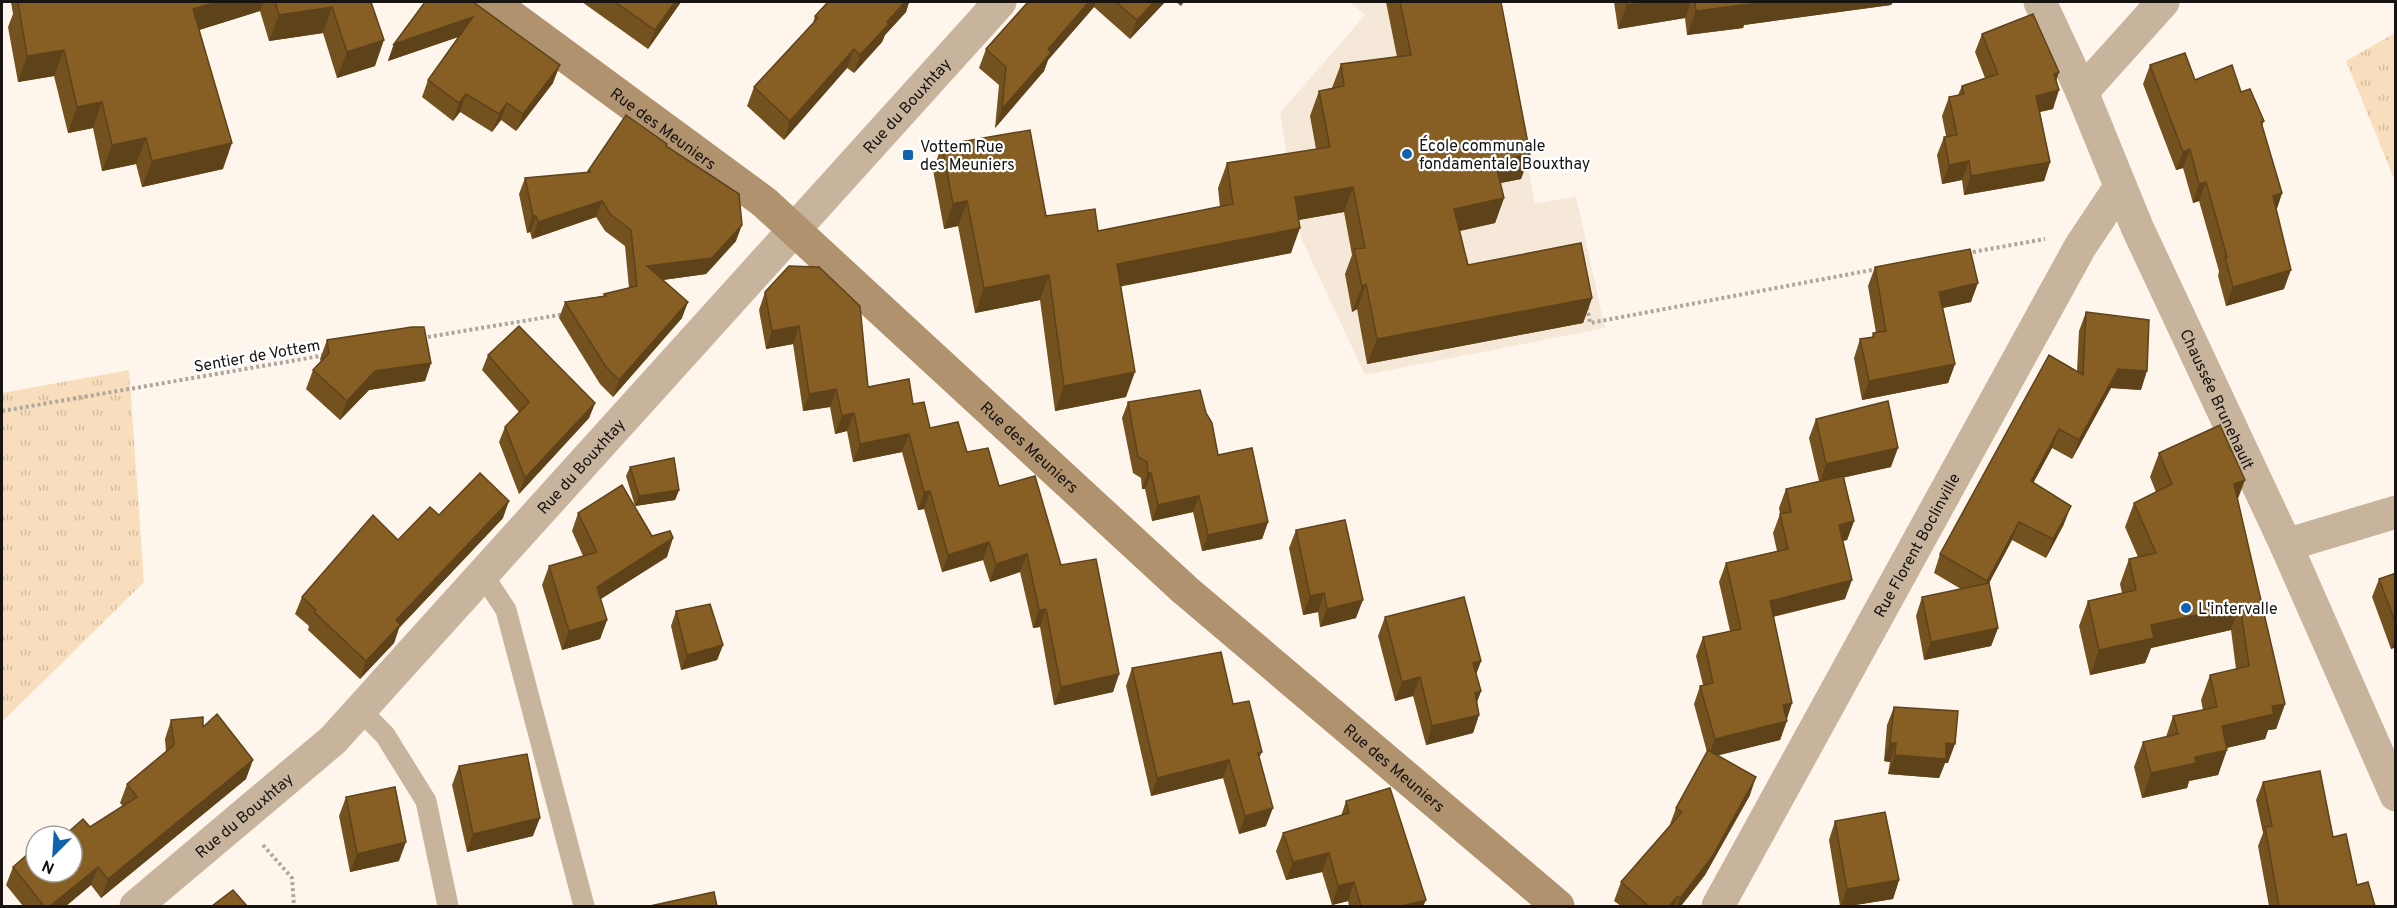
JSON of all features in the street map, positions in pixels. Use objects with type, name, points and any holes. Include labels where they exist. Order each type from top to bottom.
[{"type":"street","name":"Rue des Meuniers","points":[[492,2],[764,202],[795,228],[1029,448],[1185,590],[1558,906]]},
{"type":"street","name":"Rue du Bouxhtay","points":[[136,906],[333,740],[1000,2]]},
{"type":"street","name":"Chaussée Brunehault","points":[[2040,2],[2082,92],[2120,187],[2286,545],[2396,795]]},
{"type":"street","points":[[2082,92],[2163,2]]},
{"type":"street","name":"Rue Florent Boclinville","points":[[1718,906],[2080,247],[2120,187]]},
{"type":"street","points":[[2286,545],[2396,512]]},
{"type":"lane","points":[[483,575],[506,610],[584,906]]},
{"type":"lane","points":[[360,710],[385,735],[426,801],[448,906]]},
{"type":"path","points":[[1962,254],[2054,237],[2080,247]]},
{"type":"path","points":[[1586,300],[1590,323],[1881,269]]},
{"type":"path","points":[[418,339],[576,312]]},
{"type":"path","name":"Sentier de Vottem","points":[[2,411],[338,353]]},
{"type":"path","points":[[241,819],[292,878],[294,906]]},
{"type":"shaded area","name":"École communale fondamentale Bouxthay","points":[[1350,2],[1498,2],[1535,204],[1576,196],[1605,328],[1365,375],[1301,238],[1280,113],[1365,15]]},
{"type":"green space","points":[[2395,33],[2395,181],[2346,61]]},
{"type":"green space","points":[[129,370],[144,582],[2,722],[2,393]]},
{"type":"building","points":[[18,2],[217,2],[193,9],[232,143],[152,161],[146,138],[112,145],[102,102],[77,107],[64,50],[27,56]]},
{"type":"building","points":[[275,2],[371,2],[384,40],[347,52],[332,7],[279,15]]},
{"type":"building","points":[[425,2],[473,2],[560,65],[523,114],[507,103],[499,114],[466,94],[459,103],[428,80],[473,17],[394,44]]},
{"type":"building","points":[[615,2],[675,2],[655,30]]},
{"type":"building","points":[[828,2],[905,2],[887,22],[889,24],[860,55],[854,49],[790,121],[754,87],[818,18],[815,16]]},
{"type":"building","points":[[1028,2],[1089,2],[1048,49],[1051,53],[1002,109],[1006,67],[986,49]]},
{"type":"building","points":[[1116,2],[1154,2],[1137,20]]},
{"type":"building","name":"École communale fondamentale Bouxthay","points":[[1400,2],[1501,2],[1530,154],[1495,161],[1504,198],[1454,209],[1468,265],[1581,243],[1592,298],[1377,339],[1366,284],[1362,287],[1354,249],[1365,248],[1353,187],[1295,197],[1300,228],[1117,264],[1135,372],[1064,386],[1049,275],[984,288],[967,201],[953,204],[942,145],[1030,130],[1046,216],[1095,209],[1098,231],[1233,204],[1227,163],[1330,147],[1319,91],[1344,86],[1341,64],[1411,55]]},
{"type":"building","points":[[1626,2],[1650,2],[1627,5]]},
{"type":"building","points":[[1695,2],[1751,2],[1751,4],[1696,11]]},
{"type":"building","points":[[2033,14],[2059,72],[2054,74],[2059,90],[2036,96],[2050,162],[1971,176],[1969,161],[1949,165],[1944,137],[1957,135],[1949,97],[1964,94],[1962,86],[1998,74],[1982,34]]},
{"type":"building","points":[[2185,53],[2195,80],[2232,65],[2241,92],[2250,89],[2264,121],[2261,122],[2282,193],[2273,196],[2291,270],[2233,287],[2206,182],[2199,184],[2190,149],[2183,152],[2150,65]]},
{"type":"building","points":[[626,115],[667,144],[666,146],[739,194],[742,225],[712,258],[647,266],[688,302],[619,380],[606,367],[565,302],[606,296],[604,294],[637,286],[631,230],[611,215],[602,201],[538,222],[536,216],[533,216],[525,178],[591,172],[588,171]]},
{"type":"building","points":[[1970,249],[1978,283],[1939,292],[1955,364],[1869,381],[1860,339],[1874,337],[1873,333],[1886,331],[1875,267]]},
{"type":"building","points":[[789,266],[819,267],[860,306],[868,387],[909,379],[913,404],[924,402],[930,428],[958,422],[967,452],[988,448],[999,486],[1035,476],[1061,565],[1096,559],[1119,674],[1061,687],[1046,609],[1039,610],[1027,554],[996,564],[989,542],[948,555],[930,491],[924,492],[909,434],[860,444],[854,413],[842,416],[836,389],[809,394],[799,326],[772,331],[765,292]]},
{"type":"building","points":[[2086,312],[2149,320],[2147,371],[2118,369],[2079,440],[2059,429],[2031,481],[2071,506],[2053,539],[2019,522],[1987,581],[1940,554],[2049,355],[2083,375]]},
{"type":"building","points":[[519,326],[595,403],[525,478],[505,427],[529,402],[488,355]]},
{"type":"building","points":[[424,327],[431,363],[375,371],[347,401],[313,370],[329,353],[327,340]]},
{"type":"building","points":[[1200,390],[1206,413],[1212,423],[1218,455],[1252,448],[1268,522],[1208,535],[1199,496],[1158,505],[1147,462],[1138,457],[1128,402]]},
{"type":"building","points":[[1888,401],[1898,448],[1826,464],[1816,419]]},
{"type":"building","points":[[2220,425],[2245,480],[2234,484],[2285,704],[2272,706],[2274,714],[2222,726],[2227,750],[2195,757],[2196,763],[2151,773],[2143,742],[2178,734],[2173,716],[2217,707],[2210,675],[2249,666],[2240,605],[2151,625],[2154,638],[2099,650],[2088,601],[2136,590],[2129,559],[2156,553],[2134,503],[2172,484],[2159,453]]},
{"type":"building","points":[[674,458],[679,490],[639,496],[630,467]]},
{"type":"building","points":[[480,473],[509,501],[396,620],[400,625],[366,661],[314,612],[316,610],[302,597],[373,515],[398,540],[430,507],[439,515]]},
{"type":"building","points":[[1843,476],[1854,521],[1839,525],[1852,580],[1770,601],[1792,703],[1783,705],[1787,721],[1715,739],[1700,686],[1713,683],[1703,637],[1741,629],[1726,563],[1788,549],[1780,514],[1791,512],[1786,489]]},
{"type":"building","points":[[622,485],[652,536],[670,531],[673,538],[597,587],[607,620],[569,631],[549,566],[597,552],[578,513]]},
{"type":"building","points":[[1345,520],[1363,600],[1327,609],[1324,593],[1310,596],[1296,530]]},
{"type":"building","points":[[2396,573],[2396,624],[2379,579]]},
{"type":"building","points":[[1989,583],[1998,628],[1931,642],[1922,597]]},
{"type":"building","points":[[1464,597],[1481,661],[1473,663],[1481,691],[1475,693],[1479,715],[1432,726],[1420,677],[1402,682],[1385,617]]},
{"type":"building","points":[[710,604],[723,645],[687,655],[676,611]]},
{"type":"building","points":[[1221,652],[1233,704],[1249,701],[1262,752],[1258,753],[1273,808],[1245,816],[1229,760],[1157,778],[1132,668]]},
{"type":"building","points":[[1894,707],[1958,711],[1955,744],[1946,743],[1946,759],[1895,755],[1896,743],[1890,743]]},
{"type":"building","points":[[217,714],[253,760],[108,879],[98,867],[84,878],[84,824],[77,824],[83,819],[90,827],[137,797],[127,784],[174,745],[171,720],[203,717],[203,727]]},
{"type":"building","points":[[1708,750],[1756,777],[1712,857],[1680,898],[1678,896],[1669,906],[1649,906],[1621,882],[1682,812],[1676,808]]},
{"type":"building","points":[[527,754],[540,818],[473,834],[459,766]]},
{"type":"building","points":[[2320,771],[2333,837],[2346,834],[2357,885],[2368,882],[2375,906],[2279,906],[2265,827],[2272,826],[2263,782]]},
{"type":"building","points":[[395,787],[406,842],[357,854],[346,797]]},
{"type":"building","points":[[1390,788],[1426,900],[1402,906],[1361,906],[1354,882],[1338,886],[1329,853],[1293,862],[1283,833],[1349,813],[1346,801]]},
{"type":"building","points":[[1885,812],[1899,880],[1847,889],[1835,821]]},
{"type":"building","points":[[24,857],[24,881],[13,867]]},
{"type":"building","points":[[27,884],[77,884],[50,906],[44,906]]},
{"type":"building","points":[[233,890],[247,906],[212,906]]},
{"type":"building","points":[[714,892],[717,906],[650,906]]},
{"type":"place","name":"École communale fondamentale Bouxthay","points":[[1407,154]]},
{"type":"place","name":"Vottem Rue des Meuniers","points":[[908,155]]},
{"type":"place","name":"L'intervalle","points":[[2186,608]]}]
